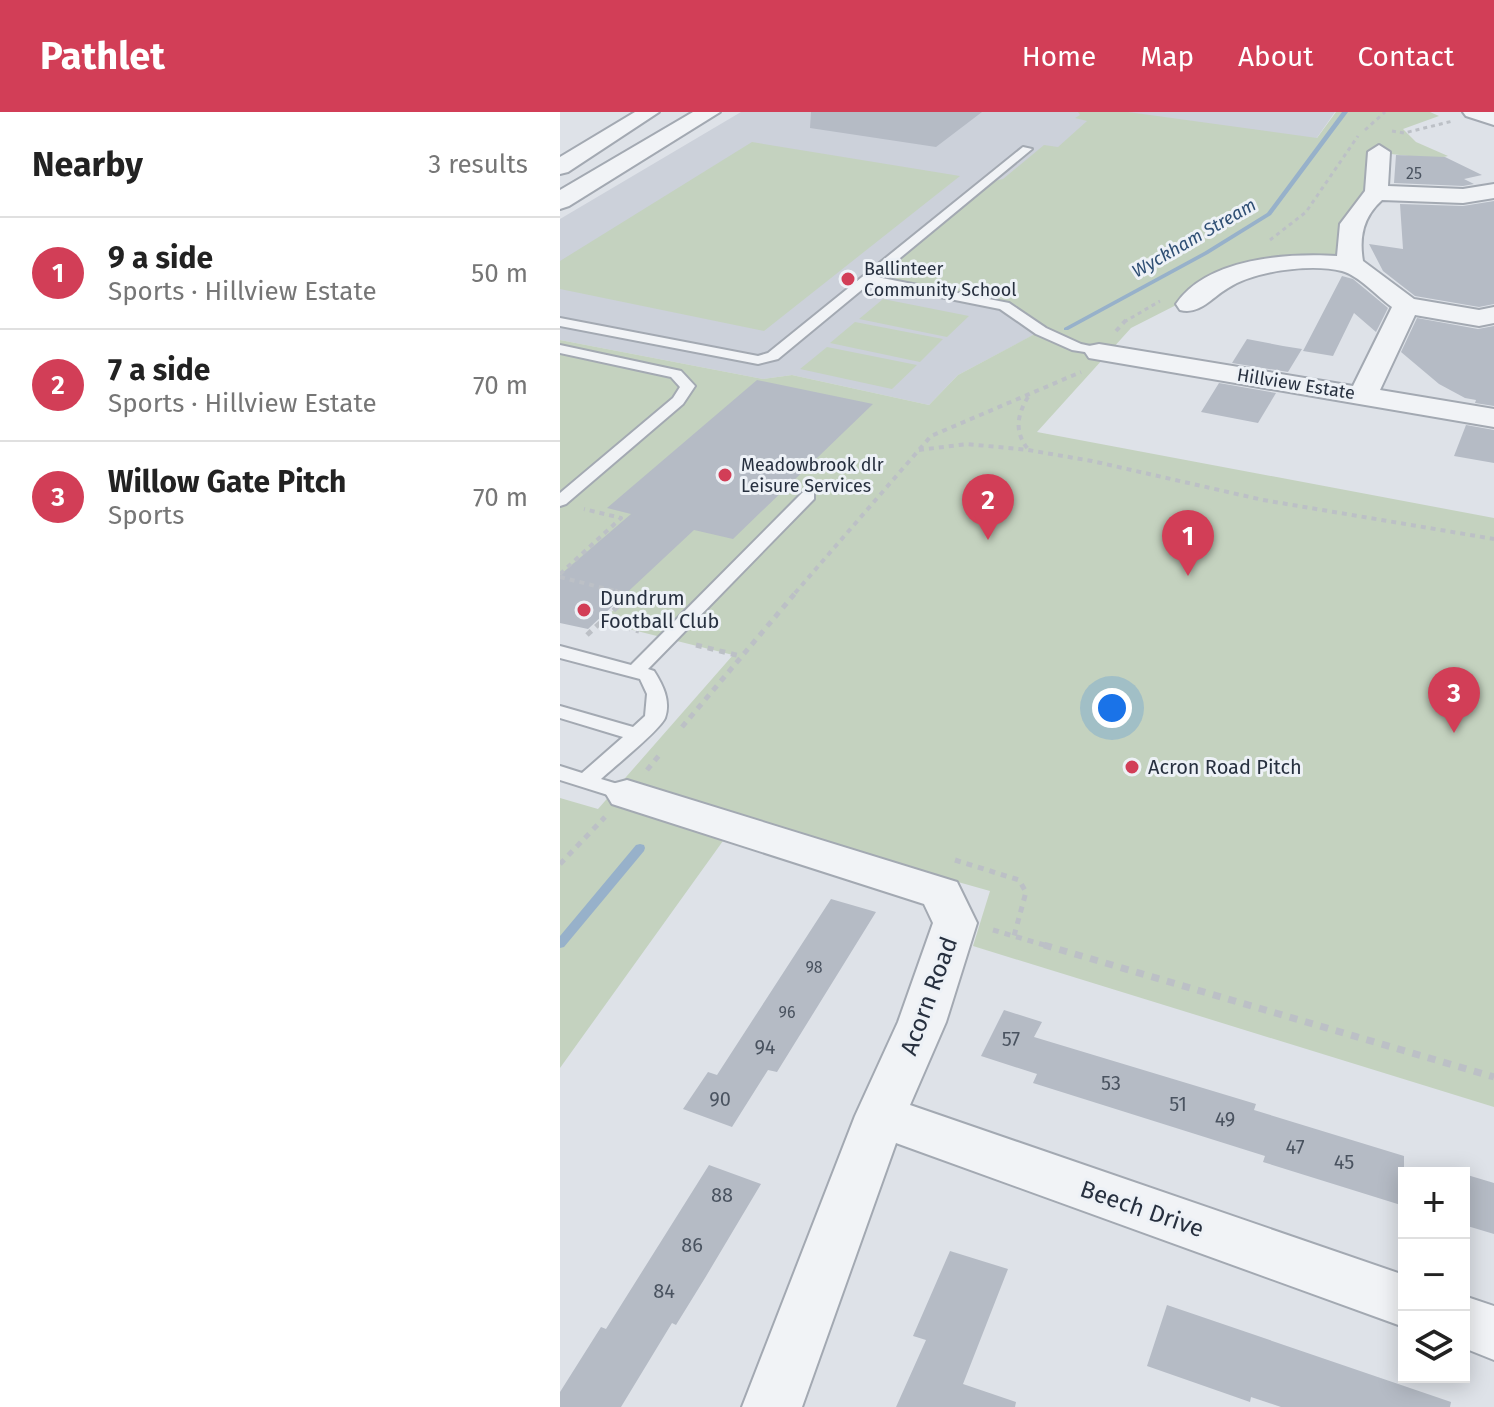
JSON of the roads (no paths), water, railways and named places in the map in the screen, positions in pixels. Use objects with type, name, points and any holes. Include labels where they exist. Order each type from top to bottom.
[{"type":"street","points":[[560,167],[649,112]]},
{"type":"street","points":[[560,201],[709,112]]},
{"type":"street","points":[[1466,116],[1494,119]]},
{"type":"street","points":[[560,137],[598,143]]},
{"type":"street","points":[[1376,193],[1379,152]]},
{"type":"street","points":[[1351,264],[1347,240],[1357,210],[1376,193],[1463,196],[1494,191]]},
{"type":"street","points":[[1176,302],[1229,277],[1258,268],[1304,261],[1351,264],[1406,305],[1479,318],[1494,315]]},
{"type":"street","points":[[1363,395],[1406,305]]},
{"type":"street","name":"Hillview Estate","points":[[1099,352],[1494,418]]},
{"type":"street","name":"Acorn Road","points":[[607,787],[941,893],[955,923],[922,1022],[880,1116],[772,1407]]},
{"type":"street","name":"Beech Drive","points":[[880,1116],[1398,1299]]},
{"type":"street","points":[[1470,1324],[1494,1333]]},
{"type":"lane","points":[[560,322],[758,360],[773,356],[1027,149]]},
{"type":"lane","points":[[867,279],[1004,306],[1041,331],[1077,347],[1099,352]]},
{"type":"lane","points":[[560,349],[665,371],[684,379],[688,386],[678,401],[560,501]]},
{"type":"lane","points":[[635,672],[808,496]]},
{"type":"lane","points":[[560,652],[647,675],[657,694],[655,718],[639,735],[607,787],[560,773]]},
{"type":"lane","points":[[560,712],[639,735]]},
{"type":"waterway","name":"Wyckham Stream","points":[[1066,329],[1206,253],[1269,214],[1345,112]]},
{"type":"waterway","name":"Wyckham Stream","points":[[560,944],[640,848]]},
{"type":"place","name":"Ballinteer Community School","points":[[848,279]]},
{"type":"place","name":"Meadowbrook dlr Leisure Services","points":[[725,475]]},
{"type":"place","name":"7 a side","points":[[988,540]]},
{"type":"place","name":"9 a side","points":[[1188,576]]},
{"type":"place","name":"Dundrum Football Club","points":[[584,610]]},
{"type":"place","name":"Willow Gate Pitch","points":[[1454,733]]},
{"type":"place","name":"Acron Road Pitch","points":[[1132,767]]}]
